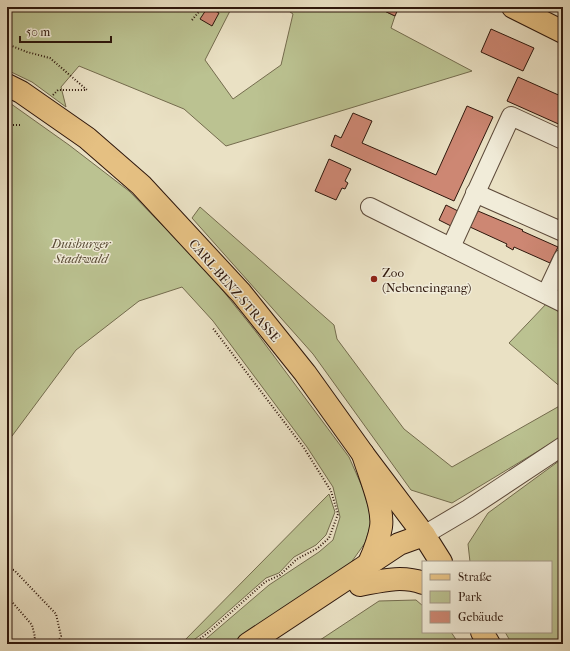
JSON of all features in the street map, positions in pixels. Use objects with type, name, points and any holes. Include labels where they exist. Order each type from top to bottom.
[{"type":"main road","points":[[513,7],[563,32]]},
{"type":"main road","name":"CARL-BENZ-STRASSE","points":[[7,85],[21,92],[87,138],[142,185],[241,293],[306,373],[363,454],[424,535],[439,561]]},
{"type":"main road","points":[[363,454],[381,514],[381,527],[377,543],[369,563]]},
{"type":"main road","points":[[248,644],[399,544],[424,535]]},
{"type":"main road","points":[[270,644],[405,554],[424,535]]},
{"type":"main road","points":[[360,585],[403,578],[422,583]]},
{"type":"main road","points":[[483,633],[489,644]]},
{"type":"street","points":[[451,247],[511,116],[563,140]]},
{"type":"street","points":[[475,193],[563,232]]},
{"type":"street","points":[[370,207],[563,303]]},
{"type":"street","points":[[546,294],[563,258]]},
{"type":"street","points":[[424,535],[468,509],[563,446]]},
{"type":"path","points":[[192,20],[203,7]]},
{"type":"path","points":[[7,44],[27,52],[50,58],[87,90],[58,90],[43,107]]},
{"type":"path","points":[[7,125],[20,125]]},
{"type":"path","points":[[193,644],[209,632],[265,582],[280,575],[296,559],[318,548],[329,538],[338,514],[331,491],[304,448],[212,327]]},
{"type":"path","points":[[7,569],[14,570],[56,614],[61,636],[57,644]]},
{"type":"path","points":[[7,596],[32,624],[35,637],[33,644]]},
{"type":"green space","points":[[7,7],[232,7],[205,60],[233,99],[281,65],[293,14],[283,7],[376,7],[395,16],[391,28],[472,71],[226,146],[184,109],[79,66],[61,87],[66,107],[32,82],[7,70]]},
{"type":"green space","name":"Duisburger Stadtwald","points":[[7,101],[69,145],[129,191],[208,272],[256,332],[349,457],[364,491],[372,521],[365,543],[350,564],[235,644],[200,644],[269,585],[319,552],[333,540],[340,517],[333,487],[307,447],[213,321],[182,287],[139,301],[76,350],[7,442]]},
{"type":"green space","points":[[200,207],[334,325],[337,339],[404,429],[452,467],[563,404],[563,436],[452,503],[411,490],[313,354],[192,218]]},
{"type":"green space","points":[[548,302],[563,311],[563,389],[509,343]]},
{"type":"green space","points":[[563,458],[563,643],[512,644],[506,633],[552,633],[552,561],[470,561],[468,544],[488,513]]},
{"type":"green space","points":[[329,494],[335,512],[326,535],[316,545],[294,557],[279,573],[266,578],[206,631],[188,644],[181,644]]},
{"type":"green space","points":[[416,600],[422,605],[422,633],[452,633],[459,644],[314,644],[379,601]]},
{"type":"building","points":[[208,7],[219,13],[212,26],[200,19]]},
{"type":"building","points":[[376,7],[399,7],[395,16]]},
{"type":"building","points":[[491,29],[534,48],[523,71],[481,52]]},
{"type":"building","points":[[518,77],[563,97],[563,126],[507,101]]},
{"type":"building","points":[[467,106],[493,117],[454,201],[331,146],[335,135],[341,138],[353,113],[372,121],[362,143],[436,175]]},
{"type":"building","points":[[329,159],[351,169],[345,181],[348,183],[345,189],[342,188],[336,200],[315,191]]},
{"type":"building","points":[[446,205],[458,211],[451,226],[439,220]]},
{"type":"building","points":[[478,211],[558,247],[550,263],[514,247],[513,250],[506,246],[507,244],[470,227]]},
{"type":"place","name":"Zoo (Nebeneingang)","points":[[374,279]]}]
